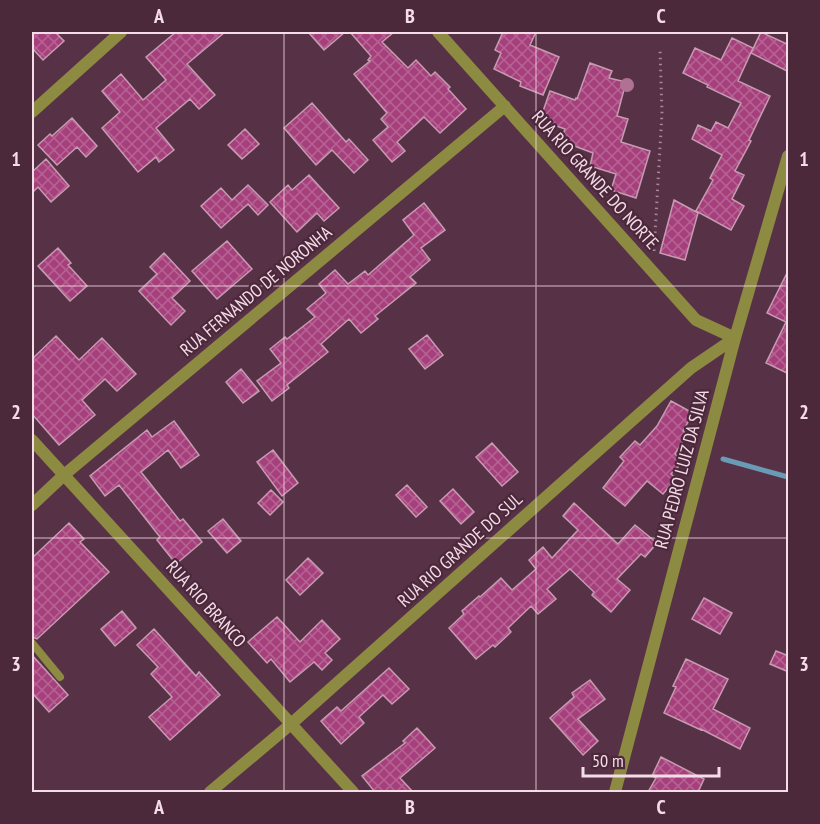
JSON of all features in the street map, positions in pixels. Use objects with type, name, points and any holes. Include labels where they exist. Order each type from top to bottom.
[{"type":"street","points":[[32,112],[121,32]]},
{"type":"street","name":"RUA RIO GRANDE DO NORTE","points":[[438,32],[696,320],[735,338]]},
{"type":"street","name":"RUA FERNANDO DE NORONHA","points":[[32,505],[64,475],[505,106]]},
{"type":"street","name":"RUA PEDRO LUIZ DA SILVA","points":[[615,792],[735,338],[789,156]]},
{"type":"street","name":"RUA RIO GRANDE DO SUL","points":[[210,792],[291,724],[691,368],[735,338]]},
{"type":"street","name":"RUA RIO BRANCO","points":[[32,440],[353,792]]},
{"type":"lane","points":[[32,643],[60,677]]},
{"type":"path","points":[[647,266],[654,253],[662,112],[660,50]]},
{"type":"building","points":[[32,32],[55,32],[64,41],[43,60],[32,48]]},
{"type":"building","points":[[176,32],[225,32],[187,64],[215,95],[199,109],[190,99],[156,128],[174,150],[159,162],[156,157],[138,172],[102,128],[120,112],[102,91],[121,74],[143,100],[166,80],[146,57]]},
{"type":"building","points":[[308,32],[345,32],[324,50]]},
{"type":"building","points":[[350,32],[394,32],[382,42],[408,68],[416,60],[431,76],[435,72],[450,87],[448,89],[466,109],[440,133],[424,117],[397,142],[405,151],[392,162],[373,140],[388,127],[381,119],[387,113],[354,74],[370,61],[368,60],[371,56]]},
{"type":"building","points":[[503,32],[536,32],[530,45],[559,57],[543,95],[520,86],[521,82],[494,69],[501,53],[495,50]]},
{"type":"building","points":[[761,32],[789,45],[789,72],[751,53]]},
{"type":"building","points":[[732,38],[753,48],[738,81],[770,96],[749,140],[751,141],[735,171],[744,175],[732,199],[744,206],[731,230],[696,211],[713,180],[710,178],[722,155],[692,139],[698,125],[711,131],[716,122],[728,128],[741,103],[683,73],[695,48],[721,60]]},
{"type":"building","points":[[590,63],[612,71],[609,78],[626,82],[617,116],[628,119],[621,142],[650,151],[636,198],[611,190],[616,174],[590,166],[593,153],[561,141],[565,129],[540,120],[550,91],[577,99]]},
{"type":"building","points":[[312,103],[346,142],[349,139],[368,160],[354,173],[332,150],[316,165],[284,128]]},
{"type":"building","points":[[72,118],[97,146],[86,157],[77,147],[57,165],[38,145]]},
{"type":"building","points":[[245,129],[259,144],[242,159],[228,145]]},
{"type":"building","points":[[46,159],[69,186],[51,202],[38,187],[32,193],[32,172]]},
{"type":"building","points":[[309,175],[339,208],[324,221],[317,213],[297,232],[270,202],[288,185],[292,190]]},
{"type":"building","points":[[248,185],[268,205],[258,215],[248,204],[221,228],[201,206],[221,188],[232,200]]},
{"type":"building","points":[[674,200],[698,213],[685,260],[660,253]]},
{"type":"building","points":[[424,203],[445,230],[421,248],[430,260],[410,277],[416,283],[375,316],[378,319],[361,333],[349,319],[321,344],[328,352],[287,385],[289,388],[272,401],[257,381],[281,363],[270,349],[315,317],[307,309],[326,293],[319,284],[335,270],[348,284],[365,271],[368,275],[414,235],[403,220]]},
{"type":"building","points":[[227,241],[252,269],[217,299],[192,271]]},
{"type":"building","points":[[58,248],[71,263],[68,265],[87,286],[70,301],[38,266]]},
{"type":"building","points":[[164,253],[190,281],[172,298],[185,311],[171,325],[139,291],[157,274],[150,267]]},
{"type":"building","points":[[789,269],[789,374],[766,363],[786,322],[767,313]]},
{"type":"building","points":[[427,335],[443,355],[425,369],[409,349]]},
{"type":"building","points":[[56,336],[79,360],[102,338],[136,374],[117,391],[105,379],[82,400],[95,415],[59,445],[32,414],[32,359]]},
{"type":"building","points":[[241,369],[259,391],[243,403],[226,382]]},
{"type":"building","points":[[671,401],[693,413],[683,431],[687,434],[675,454],[683,462],[671,474],[676,478],[663,494],[647,481],[625,506],[603,488],[624,461],[620,457],[635,441],[640,445],[657,426]]},
{"type":"building","points":[[174,421],[199,455],[181,468],[168,450],[141,472],[180,521],[183,519],[202,542],[176,564],[157,540],[160,537],[119,485],[105,496],[90,476],[147,430],[152,437]]},
{"type":"building","points":[[492,443],[518,472],[502,486],[476,457]]},
{"type":"building","points":[[273,450],[298,483],[282,496],[257,462]]},
{"type":"building","points":[[407,485],[427,507],[416,517],[396,495]]},
{"type":"building","points":[[453,489],[474,512],[461,524],[440,501]]},
{"type":"building","points":[[271,490],[283,502],[270,515],[258,503]]},
{"type":"building","points":[[574,503],[618,544],[635,525],[657,543],[645,557],[641,554],[617,579],[630,590],[611,612],[592,595],[594,592],[570,569],[547,589],[556,599],[538,614],[531,606],[508,628],[511,632],[495,647],[493,645],[476,659],[449,628],[464,614],[462,611],[501,578],[512,590],[536,569],[529,560],[543,547],[552,558],[578,530],[563,516]]},
{"type":"building","points":[[223,519],[241,541],[227,553],[208,531]]},
{"type":"building","points":[[69,523],[84,539],[80,542],[109,572],[37,639],[32,637],[32,558]]},
{"type":"building","points":[[308,558],[323,573],[300,595],[286,580]]},
{"type":"building","points":[[704,598],[732,613],[720,634],[692,619]]},
{"type":"building","points":[[122,611],[136,628],[115,646],[101,629]]},
{"type":"building","points":[[277,617],[300,642],[322,620],[340,639],[325,653],[332,660],[322,670],[314,662],[290,682],[271,659],[267,663],[248,642]]},
{"type":"building","points":[[154,629],[196,676],[199,672],[220,695],[170,740],[149,717],[172,697],[151,674],[158,667],[137,645]]},
{"type":"building","points":[[776,651],[789,656],[789,672],[770,664]]},
{"type":"building","points":[[32,655],[68,695],[49,712],[32,693]]},
{"type":"building","points":[[686,659],[728,679],[713,709],[750,728],[740,749],[664,713],[676,687],[673,686]]},
{"type":"building","points":[[389,668],[409,689],[392,704],[383,695],[359,717],[364,723],[341,744],[321,721],[337,707],[341,711]]},
{"type":"building","points":[[590,680],[605,699],[578,719],[598,741],[583,755],[550,718],[574,697],[572,693]]},
{"type":"building","points":[[417,728],[435,748],[400,778],[413,792],[375,792],[362,776],[405,743],[403,741]]},
{"type":"building","points":[[661,757],[704,779],[698,792],[648,792],[656,778],[652,776]]},
{"type":"waterway","points":[[723,459],[788,477]]}]
